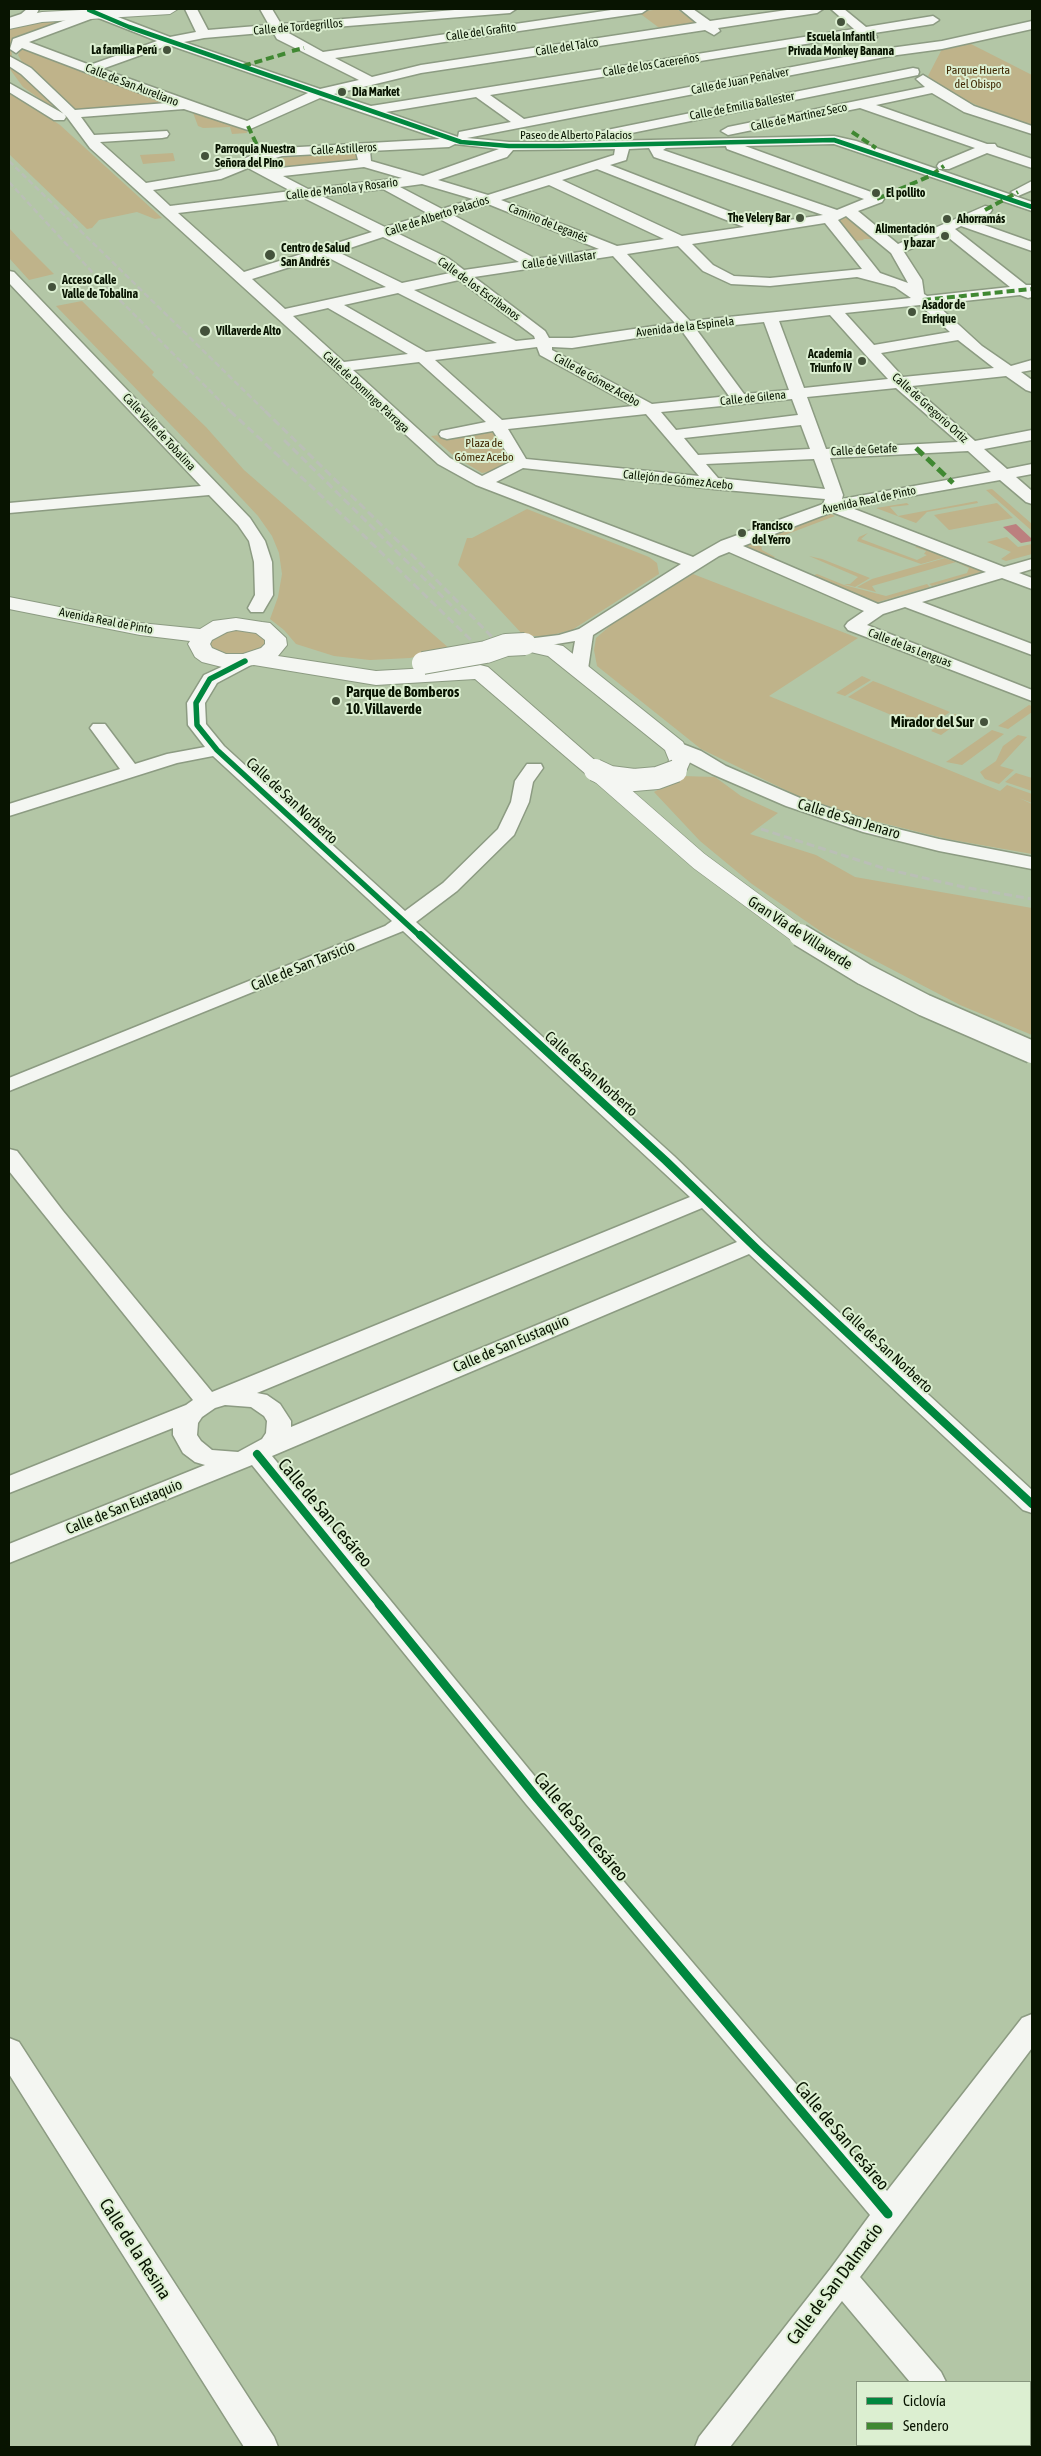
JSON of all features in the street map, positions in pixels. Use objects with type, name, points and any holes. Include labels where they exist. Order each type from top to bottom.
[{"type":"main road","points":[[94,12],[170,9]]},
{"type":"main road","name":"Paseo de Alberto Palacios","points":[[9,22],[94,12]]},
{"type":"main road","name":"Avenida Real de Pinto","points":[[9,602],[140,629],[204,646]]},
{"type":"main road","name":"Avenida Real de Pinto","points":[[9,611],[122,634],[204,646]]},
{"type":"main road","points":[[250,660],[269,653],[276,645],[275,638],[259,618],[222,626],[204,646],[226,662],[250,660],[376,678],[483,662],[506,645],[525,644],[555,651],[580,661],[674,747],[680,760],[666,775]]},
{"type":"main road","points":[[276,645],[318,660],[360,667],[424,670]]},
{"type":"main road","name":"Gran Vía de Villaverde","points":[[483,662],[595,770],[620,779],[666,775]]},
{"type":"street","points":[[9,22],[25,16],[32,12],[33,9]]},
{"type":"street","points":[[191,9],[204,34]]},
{"type":"street","points":[[266,9],[281,36],[371,81]]},
{"type":"street","name":"Calle de Tordegrillos","points":[[91,69],[169,40],[204,34],[510,9]]},
{"type":"street","points":[[537,9],[616,71],[766,134]]},
{"type":"street","name":"Calle del Grafito","points":[[321,56],[642,9]]},
{"type":"street","points":[[686,9],[772,75],[852,132]]},
{"type":"street","name":"Calle del Talco","points":[[248,126],[320,93],[421,68],[817,9]]},
{"type":"street","points":[[837,9],[934,89],[969,109],[1031,130]]},
{"type":"street","points":[[919,48],[940,9]]},
{"type":"street","points":[[122,10],[124,20],[129,27]]},
{"type":"street","points":[[26,71],[15,54],[17,42],[94,12]]},
{"type":"street","name":"Paseo de Alberto Palacios","points":[[94,12],[129,27],[455,140],[509,146],[622,146],[822,140],[843,142],[1032,207]]},
{"type":"street","name":"Calle de los Cacereños","points":[[369,110],[933,20]]},
{"type":"street","name":"Calle de Juan Peñalver","points":[[455,140],[521,123],[1032,25]]},
{"type":"street","name":"Calle de San Aureliano","points":[[17,42],[187,106],[248,126]]},
{"type":"street","name":"Calle de Domingo Párraga","points":[[9,60],[26,71],[72,114],[90,140]]},
{"type":"street","name":"Calle de Emilia Ballester","points":[[574,146],[584,138],[913,72]]},
{"type":"street","name":"Calle de Domingo Párraga","points":[[9,73],[19,88],[30,98],[90,140],[444,461],[482,482],[693,563]]},
{"type":"street","name":"Calle de Domingo Párraga","points":[[9,87],[30,98]]},
{"type":"street","name":"Calle de Martínez Seco","points":[[663,145],[934,89]]},
{"type":"street","points":[[479,93],[521,123]]},
{"type":"street","points":[[397,121],[491,102]]},
{"type":"street","points":[[621,104],[653,125]]},
{"type":"street","points":[[861,104],[1032,164]]},
{"type":"street","points":[[72,114],[187,106],[192,120]]},
{"type":"street","points":[[944,166],[1031,130]]},
{"type":"street","points":[[90,140],[162,134]]},
{"type":"street","name":"Calle Astilleros","points":[[143,188],[221,175],[262,156],[282,152],[455,140]]},
{"type":"street","name":"Calle de Villastar","points":[[281,314],[461,275],[764,230],[839,215],[877,199],[722,143]]},
{"type":"street","points":[[663,145],[655,149],[659,154],[839,215],[896,250],[915,280],[920,298]]},
{"type":"street","name":"Calle de Manola y Rosario","points":[[168,210],[424,180],[502,154],[509,146]]},
{"type":"street","name":"Calle de Alberto Palacios","points":[[241,278],[621,157],[622,146]]},
{"type":"street","points":[[270,173],[365,163],[362,147]]},
{"type":"street","name":"Calle de los Escribanos","points":[[248,162],[304,193],[443,261],[540,334],[544,342]]},
{"type":"street","name":"Camino de Leganés","points":[[365,163],[490,200],[618,252],[686,326],[740,400]]},
{"type":"street","points":[[598,164],[764,230]]},
{"type":"street","points":[[550,180],[682,242],[708,268],[731,280],[770,282],[857,273],[875,276],[900,284],[920,298],[961,335],[1032,387]]},
{"type":"street","points":[[384,184],[534,264]]},
{"type":"street","points":[[1018,192],[1032,185]]},
{"type":"street","points":[[896,250],[985,210]]},
{"type":"street","points":[[839,215],[875,276]]},
{"type":"street","points":[[960,221],[1032,247]]},
{"type":"street","points":[[945,228],[1029,292]]},
{"type":"street","points":[[326,251],[512,345]]},
{"type":"street","name":"Calle Valle de Tobalina","points":[[9,275],[244,522],[257,541],[263,562],[264,595],[259,618]]},
{"type":"street","name":"Avenida de la Espinela","points":[[339,367],[512,345],[544,342],[572,343],[686,326],[835,310],[920,298],[1029,292]]},
{"type":"street","points":[[330,303],[422,356],[498,425],[521,463],[482,482]]},
{"type":"street","name":"Calle de Gregorio Ortiz","points":[[835,310],[900,383],[974,446],[1032,499]]},
{"type":"street","points":[[770,317],[797,394],[821,452],[833,501],[1032,584]]},
{"type":"street","points":[[869,350],[961,335]]},
{"type":"street","name":"Calle de Gómez Acebo","points":[[544,342],[545,352],[650,409],[714,484]]},
{"type":"street","name":"Calle de Gilena","points":[[447,434],[498,425],[1008,371],[1032,365]]},
{"type":"street","points":[[672,435],[808,420]]},
{"type":"street","name":"Calle de Getafe","points":[[694,460],[821,452],[974,446],[1032,435]]},
{"type":"street","name":"Callejón de Gómez Acebo","points":[[521,463],[714,484],[833,501]]},
{"type":"street","name":"Avenida Real de Pinto","points":[[525,644],[560,640],[585,633],[693,563],[727,545],[833,501],[1032,469]]},
{"type":"street","points":[[9,508],[213,490]]},
{"type":"street","name":"Calle de las Lenguas","points":[[727,545],[877,610]]},
{"type":"street","points":[[877,610],[1032,564]]},
{"type":"street","points":[[904,601],[1032,650]]},
{"type":"street","name":"Calle de las Lenguas","points":[[877,610],[854,626],[1032,696]]},
{"type":"street","points":[[580,661],[585,633]]},
{"type":"street","points":[[204,646],[210,679]]},
{"type":"street","points":[[174,758],[191,746],[197,725],[196,703],[210,679],[250,660]]},
{"type":"street","name":"Calle de San Norberto","points":[[197,725],[217,750],[666,1161],[752,1244],[1032,1504]]},
{"type":"street","points":[[99,728],[131,771]]},
{"type":"street","name":"Calle de San Jenaro","points":[[674,747],[694,755],[719,770],[789,805],[859,836],[932,855],[1032,873]]},
{"type":"street","points":[[9,810],[174,758],[217,750]]},
{"type":"street","name":"Calle de San Tarsicio","points":[[9,1085],[392,930],[450,887],[507,831],[520,802],[524,780],[534,768]]},
{"type":"street","name":"Gran Vía de Villaverde","points":[[595,770],[699,861],[748,899],[805,939],[864,974],[924,1005],[1032,1052]]},
{"type":"street","name":"Calle de San Jenaro","points":[[666,775],[703,772],[789,805],[870,828],[939,845],[1032,863]]},
{"type":"street","name":"Gran Vía de Villaverde","points":[[666,775],[642,790],[647,804],[703,854],[776,910],[814,936],[873,970],[942,1004],[1032,1044]]},
{"type":"street","points":[[9,1156],[55,1216],[208,1404]]},
{"type":"street","points":[[9,1485],[705,1199]]},
{"type":"street","name":"Calle de San Eustaquio","points":[[9,1554],[256,1453],[752,1244]]},
{"type":"street","points":[[251,1399],[259,1401],[272,1410],[279,1421],[278,1433],[256,1453],[221,1460],[204,1456],[192,1447],[185,1435],[186,1423],[208,1404],[251,1399]]},
{"type":"street","name":"Calle de San Cesáreo","points":[[256,1453],[536,1797],[888,2214]]},
{"type":"street","name":"Calle de San Dalmacio","points":[[711,2447],[842,2278],[888,2214],[1032,2026]]},
{"type":"street","name":"Calle de la Resina","points":[[9,2050],[262,2447]]},
{"type":"street","points":[[842,2278],[929,2381]]},
{"type":"green space","points":[[677,9],[697,24],[662,30],[638,12]]},
{"type":"green space","points":[[83,17],[11,48],[12,56],[9,55],[9,27],[35,21]]},
{"type":"green space","name":"Parque Huerta del Obispo","points":[[969,43],[1032,75],[1032,125],[999,115],[965,100],[944,89],[928,76],[942,49]]},
{"type":"green space","points":[[21,49],[179,104],[76,112],[25,67],[18,55]]},
{"type":"green space","points":[[9,61],[59,108],[47,104],[23,87],[9,68]]},
{"type":"green space","points":[[9,91],[60,125],[162,218],[155,219],[137,212],[99,220],[92,228],[87,229],[9,154]]},
{"type":"green space","points":[[192,110],[246,128],[247,133],[232,134],[230,127],[203,128],[198,126]]},
{"type":"green space","points":[[359,152],[361,160],[280,168],[273,168],[264,164],[268,160],[277,158]]},
{"type":"green space","points":[[173,153],[175,161],[143,164],[140,155]]},
{"type":"green space","points":[[847,217],[875,239],[856,241],[838,220]]},
{"type":"green space","points":[[9,228],[54,274],[29,280],[9,258]]},
{"type":"green space","points":[[82,301],[154,372],[152,375],[206,427],[244,470],[450,649],[410,658],[370,660],[334,656],[296,644],[284,630],[270,619],[278,597],[282,574],[279,553],[272,536],[258,516],[228,484],[56,306]]},
{"type":"green space","name":"Plaza de Gómez Acebo","points":[[493,429],[515,461],[493,471],[482,473],[454,456],[431,436]]},
{"type":"green space","points":[[992,489],[1032,524],[1032,531],[986,490]]},
{"type":"green space","points":[[977,501],[978,503],[927,512],[916,523],[876,508],[907,503],[909,505],[890,507],[898,516]]},
{"type":"green space","points":[[997,503],[1013,518],[949,530],[934,515]]},
{"type":"green space","points":[[527,509],[649,557],[657,563],[659,574],[572,630],[548,636],[524,636],[458,565],[467,538],[472,538]]},
{"type":"green space","points":[[829,513],[835,516],[761,544],[762,550],[775,557],[772,559],[747,548],[747,545]]},
{"type":"green space","points":[[868,533],[861,539],[917,560],[927,555],[924,554],[926,551],[915,547],[917,546],[946,557],[921,564],[857,541],[859,537]]},
{"type":"green space","points":[[1007,537],[1018,547],[1032,544],[1032,554],[1006,561],[1001,559],[1011,552],[987,542]]},
{"type":"green space","points":[[809,556],[822,559],[870,578],[855,587],[844,584],[850,584],[858,577]]},
{"type":"green space","points":[[945,558],[982,570],[981,572],[932,586],[929,584],[967,573],[969,568],[956,562],[872,586],[876,592],[857,587],[872,579]]},
{"type":"green space","points":[[693,574],[858,638],[769,696],[1000,791],[1007,785],[1032,794],[1032,803],[1019,798],[1032,804],[1032,854],[947,839],[870,820],[800,797],[701,749],[597,666],[594,650],[596,638],[618,619]]},
{"type":"green space","points":[[817,574],[844,585],[886,596],[927,584],[930,587],[875,603],[812,576]]},
{"type":"green space","points":[[231,629],[256,632],[266,639],[266,643],[253,655],[219,656],[206,641]]},
{"type":"green space","points":[[862,676],[871,680],[845,696],[836,693]]},
{"type":"green space","points":[[873,681],[950,712],[925,729],[848,697]]},
{"type":"green space","points":[[1029,705],[1032,706],[1032,712],[1008,729],[998,726]]},
{"type":"green space","points":[[955,714],[965,718],[941,735],[931,731]]},
{"type":"green space","points":[[992,730],[1004,734],[962,765],[946,762]]},
{"type":"green space","points":[[1018,735],[1027,737],[1000,766],[1014,770],[999,784],[985,779],[980,772],[996,761],[1003,746]]},
{"type":"green space","points":[[1016,773],[1032,778],[1032,791],[1005,782]]},
{"type":"green space","points":[[682,776],[715,777],[741,796],[778,813],[750,834],[816,855],[855,877],[1032,908],[1032,1035],[960,1005],[826,935],[752,884],[700,841],[654,792]]},
{"type":"shaded area","points":[[1016,524],[1032,541],[1021,543],[1003,527]]},
{"type":"railway","points":[[9,161],[266,412]]},
{"type":"railway","points":[[9,182],[93,273],[230,411]]},
{"type":"railway","points":[[230,411],[355,527],[474,643]]},
{"type":"railway","points":[[265,411],[412,555],[493,638]]},
{"type":"railway","points":[[284,440],[462,616]]},
{"type":"railway","points":[[761,829],[886,869],[963,887],[1032,899]]},
{"type":"marked path","points":[[292,51],[304,48]]},
{"type":"marked path","points":[[243,66],[287,53]]},
{"type":"marked path","points":[[248,126],[262,156]]},
{"type":"marked path","points":[[852,132],[876,148]]},
{"type":"marked path","points":[[877,199],[930,176],[944,166]]},
{"type":"marked path","points":[[985,210],[1018,192]]},
{"type":"marked path","points":[[923,300],[1032,289]]},
{"type":"marked path","points":[[916,448],[953,483]]},
{"type":"cycle path","points":[[91,9],[89,10],[129,27],[461,142],[509,146],[559,146],[834,140],[851,144],[1032,207]]},
{"type":"cycle path","points":[[245,661],[210,679],[196,703],[197,725],[217,750],[666,1161],[757,1249],[1032,1504]]},
{"type":"cycle path","points":[[257,1454],[536,1797],[888,2214]]},
{"type":"place","name":"Escuela Infantil Privada Monkey Banana","points":[[841,22]]},
{"type":"place","name":"La familia Perú","points":[[167,50]]},
{"type":"place","name":"Dia Market","points":[[342,92]]},
{"type":"place","name":"Parroquia Nuestra Señora del Pino","points":[[205,156]]},
{"type":"place","name":"El pollito","points":[[876,193]]},
{"type":"place","name":"The Velery Bar","points":[[800,218]]},
{"type":"place","name":"Ahorramás","points":[[947,219]]},
{"type":"place","name":"Alimentación y bazar","points":[[945,236]]},
{"type":"place","name":"Centro de Salud San Andrés","points":[[270,255]]},
{"type":"place","name":"Acceso Calle Valle de Tobalina","points":[[52,287]]},
{"type":"place","name":"Asador de Enrique","points":[[912,312]]},
{"type":"place","name":"Villaverde Alto","points":[[205,331]]},
{"type":"place","name":"Academia Triunfo IV","points":[[862,361]]},
{"type":"place","name":"Francisco del Yerro","points":[[742,533]]},
{"type":"place","name":"Parque de Bomberos 10. Villaverde","points":[[336,701]]},
{"type":"place","name":"Mirador del Sur","points":[[984,722]]}]
